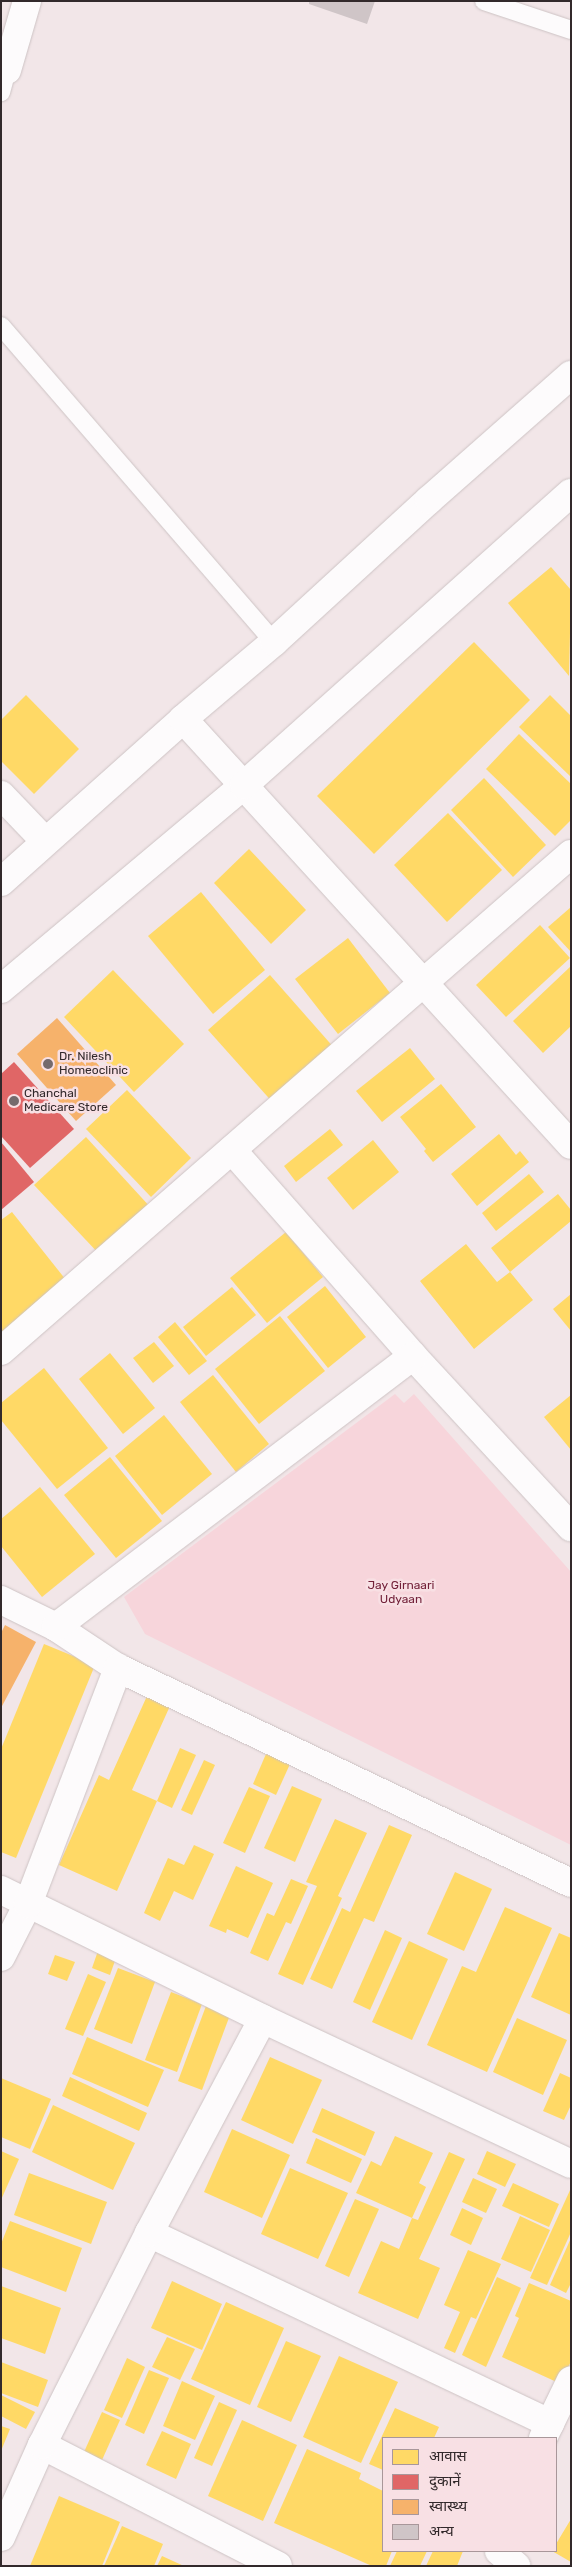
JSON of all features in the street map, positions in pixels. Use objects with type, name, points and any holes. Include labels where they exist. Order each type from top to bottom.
[{"type":"street","points":[[3,75],[27,1]]},
{"type":"street","points":[[1,882],[183,719],[274,642],[571,375]]},
{"type":"street","points":[[1,989],[244,785],[571,493]]},
{"type":"street","points":[[183,719],[422,984],[571,1145]]},
{"type":"street","points":[[1,795],[45,841]]},
{"type":"street","points":[[1,1351],[571,854]]},
{"type":"street","points":[[232,1150],[413,1356],[571,1526]]},
{"type":"street","points":[[56,1627],[413,1356]]},
{"type":"street","points":[[1,1600],[56,1627],[118,1668],[571,1883]]},
{"type":"street","points":[[1,1957],[28,1904],[118,1668]]},
{"type":"street","points":[[1,1890],[263,2018],[571,2164]]},
{"type":"street","points":[[1,2537],[42,2445],[149,2233],[263,2018]]},
{"type":"street","points":[[149,2233],[547,2431],[571,2380]]},
{"type":"street","points":[[42,2445],[278,2566]]},
{"type":"street","points":[[482,2566],[489,2552]]},
{"type":"street","points":[[500,2552],[516,2566]]},
{"type":"lane","points":[[484,1],[571,30]]},
{"type":"lane","points":[[1,326],[274,642]]},
{"type":"green space","name":"Jay Girnaari Udyaan","points":[[395,1394],[404,1403],[414,1394],[571,1572],[571,1845],[145,1634],[124,1597]]},
{"type":"building: आवास","points":[[551,567],[571,590],[569,676],[508,603]]},
{"type":"building: आवास","points":[[474,642],[530,700],[374,854],[317,796]]},
{"type":"building: आवास","points":[[26,695],[79,749],[34,794],[1,761],[1,720]]},
{"type":"building: आवास","points":[[550,695],[571,716],[571,777],[519,727]]},
{"type":"building: आवास","points":[[519,734],[571,784],[571,820],[555,836],[486,769]]},
{"type":"building: आवास","points":[[484,778],[546,845],[513,877],[451,810]]},
{"type":"building: आवास","points":[[448,813],[502,870],[447,922],[394,865]]},
{"type":"building: आवास","points":[[249,849],[306,910],[271,944],[214,883]]},
{"type":"building: आवास","points":[[201,892],[265,970],[213,1014],[148,936]]},
{"type":"building: आवास","points":[[571,907],[571,952],[548,927]]},
{"type":"building: आवास","points":[[540,925],[570,958],[506,1017],[476,985]]},
{"type":"building: आवास","points":[[348,938],[390,993],[338,1034],[295,979]]},
{"type":"building: आवास","points":[[571,966],[571,1026],[543,1053],[513,1021]]},
{"type":"building: आवास","points":[[113,970],[184,1044],[134,1092],[64,1017]]},
{"type":"building: आवास","points":[[270,975],[336,1050],[275,1105],[208,1030]]},
{"type":"building: आवास","points":[[410,1048],[435,1079],[382,1122],[356,1091]]},
{"type":"building: आवास","points":[[441,1084],[476,1127],[433,1162],[424,1151],[426,1149],[400,1117]]},
{"type":"building: आवास","points":[[127,1090],[191,1158],[151,1197],[86,1129]]},
{"type":"building: आवास","points":[[330,1129],[343,1145],[296,1182],[284,1166]]},
{"type":"building: आवास","points":[[499,1134],[516,1155],[520,1151],[529,1162],[477,1206],[451,1174]]},
{"type":"building: आवास","points":[[86,1137],[152,1209],[101,1256],[34,1185]]},
{"type":"building: आवास","points":[[373,1140],[399,1172],[353,1210],[327,1178]]},
{"type":"building: आवास","points":[[529,1174],[544,1192],[496,1231],[482,1213]]},
{"type":"building: आवास","points":[[558,1194],[571,1210],[571,1221],[510,1272],[491,1248]]},
{"type":"building: आवास","points":[[12,1212],[66,1280],[1,1339],[1,1220]]},
{"type":"building: आवास","points":[[286,1232],[323,1277],[267,1323],[230,1278]]},
{"type":"building: आवास","points":[[466,1244],[497,1282],[510,1272],[533,1300],[474,1349],[420,1281]]},
{"type":"building: आवास","points":[[325,1286],[366,1337],[328,1368],[287,1317]]},
{"type":"building: आवास","points":[[232,1287],[256,1315],[206,1356],[183,1327]]},
{"type":"building: आवास","points":[[571,1294],[571,1331],[553,1309]]},
{"type":"building: आवास","points":[[280,1316],[325,1371],[259,1424],[215,1369]]},
{"type":"building: आवास","points":[[175,1322],[207,1361],[189,1375],[158,1337]]},
{"type":"building: आवास","points":[[154,1342],[174,1366],[153,1383],[133,1358]]},
{"type":"building: आवास","points":[[110,1353],[155,1408],[123,1434],[79,1379]]},
{"type":"building: आवास","points":[[44,1368],[108,1448],[57,1489],[1,1420],[1,1403]]},
{"type":"building: आवास","points":[[213,1375],[269,1444],[236,1472],[180,1402]]},
{"type":"building: आवास","points":[[571,1395],[571,1450],[544,1417]]},
{"type":"building: आवास","points":[[164,1415],[212,1474],[162,1515],[115,1456]]},
{"type":"building: आवास","points":[[110,1457],[162,1521],[116,1558],[64,1495]]},
{"type":"building: आवास","points":[[40,1487],[95,1554],[42,1597],[1,1546],[1,1519]]},
{"type":"building: आवास","points":[[44,1644],[95,1665],[16,1858],[1,1852],[1,1749]]},
{"type":"building: आवास","points":[[147,1696],[170,1706],[132,1790],[157,1801],[117,1891],[59,1865],[99,1775],[109,1780]]},
{"type":"building: आवास","points":[[180,1748],[196,1755],[172,1808],[157,1801]]},
{"type":"building: आवास","points":[[266,1754],[290,1764],[276,1795],[253,1784]]},
{"type":"building: आवास","points":[[204,1760],[215,1765],[192,1815],[181,1810]]},
{"type":"building: आवास","points":[[292,1786],[322,1799],[295,1862],[264,1848]]},
{"type":"building: आवास","points":[[249,1787],[270,1796],[245,1853],[223,1843]]},
{"type":"building: आवास","points":[[335,1819],[367,1833],[338,1896],[342,1898],[303,1985],[278,1974],[317,1886],[306,1882]]},
{"type":"building: आवास","points":[[389,1825],[412,1835],[374,1922],[364,1918],[332,1989],[310,1979],[342,1908],[350,1912]]},
{"type":"building: आवास","points":[[194,1845],[214,1854],[193,1900],[174,1891],[160,1921],[144,1913],[168,1858],[184,1865]]},
{"type":"building: आवास","points":[[236,1866],[273,1883],[248,1938],[227,1929],[226,1933],[209,1926]]},
{"type":"building: आवास","points":[[455,1872],[492,1889],[464,1951],[427,1934]]},
{"type":"building: आवास","points":[[291,1879],[308,1886],[291,1924],[286,1922],[268,1961],[250,1953],[267,1913],[274,1916]]},
{"type":"building: आवास","points":[[505,1907],[552,1928],[487,2072],[427,2045],[462,1966],[476,1972]]},
{"type":"building: आवास","points":[[385,1930],[402,1938],[370,2010],[353,2002]]},
{"type":"building: आवास","points":[[559,1933],[571,1938],[571,2015],[531,1997]]},
{"type":"building: आवास","points":[[409,1941],[448,1959],[412,2040],[372,2022]]},
{"type":"building: आवास","points":[[99,1948],[117,1955],[110,1975],[92,1968]]},
{"type":"building: आवास","points":[[55,1955],[75,1962],[67,1981],[48,1974]]},
{"type":"building: आवास","points":[[118,1968],[155,1982],[132,2044],[94,2029]]},
{"type":"building: आवास","points":[[88,1974],[106,1982],[83,2036],[65,2029]]},
{"type":"building: आवास","points":[[171,1992],[202,2004],[177,2072],[145,2060]]},
{"type":"building: आवास","points":[[206,2006],[230,2015],[202,2090],[178,2081]]},
{"type":"building: आवास","points":[[517,2018],[567,2040],[543,2095],[493,2072]]},
{"type":"building: आवास","points":[[87,2037],[164,2070],[148,2107],[72,2074]]},
{"type":"building: आवास","points":[[270,2057],[322,2080],[293,2144],[241,2120]]},
{"type":"building: आवास","points":[[560,2073],[571,2078],[571,2105],[564,2120],[543,2111]]},
{"type":"building: आवास","points":[[70,2077],[147,2113],[139,2131],[62,2096]]},
{"type":"building: आवास","points":[[1,2078],[51,2099],[30,2149],[1,2137]]},
{"type":"building: आवास","points":[[53,2105],[135,2143],[113,2190],[32,2152]]},
{"type":"building: आवास","points":[[322,2108],[375,2132],[365,2156],[312,2132]]},
{"type":"building: आवास","points":[[232,2129],[290,2155],[262,2218],[204,2192]]},
{"type":"building: आवास","points":[[395,2136],[433,2153],[419,2183],[426,2187],[412,2218],[356,2193],[371,2161],[381,2166]]},
{"type":"building: आवास","points":[[316,2138],[362,2159],[351,2183],[306,2163]]},
{"type":"building: आवास","points":[[1,2151],[19,2159],[1,2200]]},
{"type":"building: आवास","points":[[487,2151],[516,2164],[505,2187],[477,2174]]},
{"type":"building: आवास","points":[[449,2152],[465,2159],[419,2259],[440,2268],[418,2319],[358,2293],[381,2241],[399,2249],[412,2218],[418,2220]]},
{"type":"building: आवास","points":[[290,2168],[348,2193],[318,2259],[261,2234]]},
{"type":"building: आवास","points":[[29,2173],[107,2202],[91,2244],[14,2215]]},
{"type":"building: आवास","points":[[473,2178],[497,2189],[486,2213],[462,2202]]},
{"type":"building: आवास","points":[[513,2183],[559,2204],[549,2227],[502,2206]]},
{"type":"building: आवास","points":[[571,2188],[571,2232],[547,2285],[530,2278]]},
{"type":"building: आवास","points":[[355,2199],[379,2209],[349,2277],[325,2266]]},
{"type":"building: आवास","points":[[462,2208],[483,2218],[471,2245],[450,2235]]},
{"type":"building: आवास","points":[[520,2216],[550,2230],[531,2272],[501,2259]]},
{"type":"building: आवास","points":[[10,2221],[82,2248],[66,2292],[1,2267],[1,2244]]},
{"type":"building: आवास","points":[[571,2238],[571,2283],[566,2293],[550,2285]]},
{"type":"building: आवास","points":[[468,2250],[501,2264],[476,2319],[471,2317],[455,2353],[444,2348],[460,2312],[444,2305]]},
{"type":"building: आवास","points":[[497,2277],[521,2288],[486,2367],[462,2355]]},
{"type":"building: आवास","points":[[172,2281],[222,2304],[202,2350],[151,2328]]},
{"type":"building: आवास","points":[[529,2283],[571,2301],[571,2361],[561,2384],[502,2357],[519,2318],[515,2316]]},
{"type":"building: आवास","points":[[1,2286],[61,2308],[45,2354],[1,2338]]},
{"type":"building: आवास","points":[[226,2302],[284,2328],[250,2405],[191,2379]]},
{"type":"building: आवास","points":[[167,2337],[195,2349],[180,2380],[152,2367]]},
{"type":"building: आवास","points":[[286,2341],[321,2356],[291,2422],[257,2407]]},
{"type":"building: आवास","points":[[339,2356],[398,2382],[361,2463],[303,2437]]},
{"type":"building: आवास","points":[[127,2358],[145,2367],[122,2418],[104,2410]]},
{"type":"building: आवास","points":[[1,2362],[48,2380],[38,2407],[1,2393]]},
{"type":"building: आवास","points":[[149,2370],[169,2378],[144,2434],[125,2425]]},
{"type":"building: आवास","points":[[182,2381],[215,2396],[195,2440],[163,2426]]},
{"type":"building: आवास","points":[[1,2395],[35,2412],[26,2429],[1,2416]]},
{"type":"building: आवास","points":[[219,2402],[237,2410],[212,2466],[194,2458]]},
{"type":"building: आवास","points":[[395,2408],[439,2427],[434,2437],[382,2437],[382,2470],[369,2464]]},
{"type":"building: आवास","points":[[102,2412],[120,2420],[102,2460],[84,2452]]},
{"type":"building: आवास","points":[[242,2420],[297,2445],[263,2521],[208,2496]]},
{"type":"building: आवास","points":[[1,2426],[10,2429],[1,2451]]},
{"type":"building: आवास","points":[[162,2431],[191,2444],[176,2479],[146,2465]]},
{"type":"building: आवास","points":[[307,2449],[361,2473],[359,2479],[382,2490],[382,2552],[392,2552],[386,2566],[372,2566],[274,2523]]},
{"type":"building: आवास","points":[[59,2496],[120,2522],[102,2566],[30,2566]]},
{"type":"building: आवास","points":[[571,2519],[571,2562],[554,2552],[557,2552],[557,2542]]},
{"type":"building: आवास","points":[[122,2526],[163,2544],[154,2566],[104,2566]]},
{"type":"building: आवास","points":[[397,2552],[427,2552],[420,2566],[390,2566]]},
{"type":"building: आवास","points":[[433,2552],[463,2552],[457,2566],[426,2566]]},
{"type":"building: आवास","points":[[162,2556],[184,2566],[157,2566]]},
{"type":"building: दुकानें","points":[[14,1062],[74,1129],[30,1168],[1,1136],[1,1074]]},
{"type":"building: दुकानें","points":[[1,1142],[34,1182],[1,1210]]},
{"type":"building: स्वास्थ्य","points":[[57,1018],[116,1085],[76,1121],[17,1054]]},
{"type":"building: स्वास्थ्य","points":[[5,1625],[36,1642],[1,1708],[1,1633]]},
{"type":"building: अन्य","points":[[309,1],[375,1],[367,24],[309,4]]},
{"type":"place","name":"Dr. Nilesh Homeoclinic","points":[[48,1064]]},
{"type":"place","name":"Chanchal Medicare Store","points":[[14,1101]]}]
